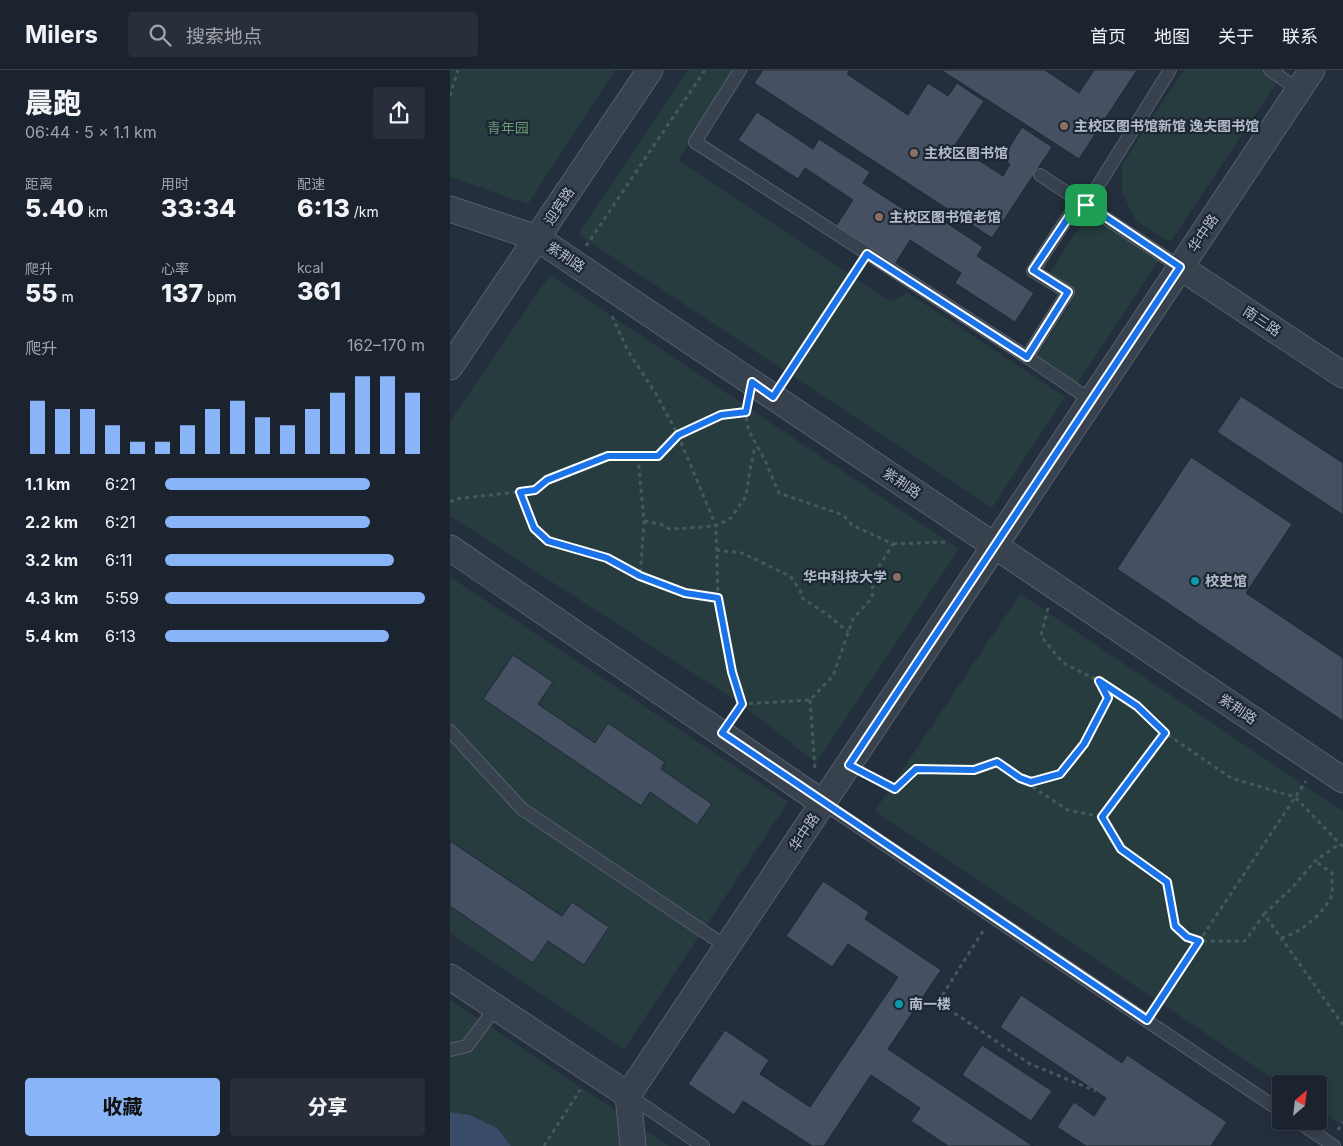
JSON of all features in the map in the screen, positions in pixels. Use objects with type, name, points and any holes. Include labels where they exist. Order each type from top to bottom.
[{"type":"street","name":"迎宾路","points":[[450,368],[650,70]]},
{"type":"street","name":"华中路","points":[[628,1095],[727,947],[820,801],[849,765],[1306,80]]},
{"type":"street","name":"紫荆路","points":[[450,209],[537,238],[1343,780]]},
{"type":"street","name":"南三路","points":[[1180,267],[1343,375]]},
{"type":"street","points":[[450,548],[820,801]]},
{"type":"street","points":[[450,977],[628,1095],[633,1146]]},
{"type":"lane","points":[[740,70],[695,142],[1092,400]]},
{"type":"lane","points":[[1027,357],[1068,292],[1033,270],[1083,203],[1170,70]]},
{"type":"lane","points":[[1270,70],[1306,80]]},
{"type":"lane","points":[[1040,176],[1180,267]]},
{"type":"lane","points":[[450,732],[522,809],[727,947]]},
{"type":"lane","points":[[820,801],[1272,1104]]},
{"type":"lane","points":[[450,1050],[467,1046],[496,1007]]},
{"type":"lane","points":[[628,1095],[703,1146]]},
{"type":"lane","points":[[1310,1130],[1334,1146]]},
{"type":"path","points":[[450,96],[458,70]]},
{"type":"path","points":[[575,263],[704,70]]},
{"type":"path","points":[[773,397],[867,254]]},
{"type":"path","points":[[611,315],[628,351],[656,394],[678,435],[716,526],[718,598],[732,672],[742,704]]},
{"type":"path","points":[[752,382],[746,412],[749,434],[779,493],[843,515],[852,525],[893,544],[949,542]]},
{"type":"path","points":[[450,502],[455,499],[535,490],[547,480],[608,456],[658,456],[678,435],[721,415],[746,412]]},
{"type":"path","points":[[644,522],[660,524],[670,529],[716,526],[731,518],[746,496],[756,445]]},
{"type":"path","points":[[638,457],[644,522],[640,576]]},
{"type":"path","points":[[520,492],[534,528],[548,541],[607,558],[640,576],[685,593],[718,598]]},
{"type":"path","points":[[742,704],[810,700],[833,676],[853,619],[872,598],[873,576],[893,544]]},
{"type":"path","points":[[716,550],[742,553],[790,576],[800,590],[802,598],[828,615],[848,632]]},
{"type":"path","points":[[1041,636],[1063,663],[1099,681],[1137,706],[1165,733],[1231,778],[1296,798],[1343,847]]},
{"type":"path","points":[[1020,778],[1031,782],[1060,774],[1084,744],[1108,698],[1099,681]]},
{"type":"path","points":[[810,700],[820,801]]},
{"type":"path","points":[[722,733],[742,704]]},
{"type":"path","points":[[1102,817],[1165,733]]},
{"type":"path","points":[[849,765],[895,789],[916,769],[974,770],[997,762],[1068,810],[1102,817],[1121,849],[1167,882],[1175,926],[1187,937],[1199,941],[1245,942],[1264,914],[1292,888],[1315,861],[1339,844]]},
{"type":"path","points":[[1147,1020],[1319,763]]},
{"type":"path","points":[[1281,938],[1306,926],[1323,909],[1332,895],[1332,873],[1315,861]]},
{"type":"path","points":[[1264,914],[1343,1025]]},
{"type":"path","points":[[992,916],[938,1002],[1030,1064],[1096,1091]]},
{"type":"path","points":[[544,1146],[592,1072]]},
{"type":"green space","name":"青年园","points":[[450,70],[615,70],[528,204],[450,177]]},
{"type":"green space","points":[[688,70],[738,70],[678,160],[890,301],[908,293],[1065,397],[992,508],[578,234]]},
{"type":"green space","points":[[1184,70],[1266,70],[1279,79],[1170,242],[1136,221],[1122,192],[1122,165]]},
{"type":"green space","points":[[1089,212],[1161,257],[1077,384],[1036,358],[1071,304],[1042,285]]},
{"type":"green space","points":[[550,275],[959,549],[816,763],[741,704],[450,516],[450,421]]},
{"type":"green space","points":[[450,577],[788,802],[624,1049],[450,933]]},
{"type":"green space","points":[[1020,594],[1343,811],[1343,1125],[1328,1115],[1328,1075],[1272,1075],[1272,1078],[875,811]]},
{"type":"green space","points":[[450,1000],[669,1146],[511,1146],[497,1128],[470,1115],[450,1112]]},
{"type":"water","points":[[450,1112],[470,1115],[497,1128],[511,1146],[450,1146]]},
{"type":"building","name":"主校区图书馆","points":[[763,70],[850,70],[847,74],[908,115],[928,83],[948,96],[957,83],[984,101],[955,145],[1003,176],[1010,164],[1002,159],[1022,127],[1052,147],[992,238],[754,83]]},
{"type":"building","name":"主校区图书馆新馆 逸夫图书馆","points":[[941,70],[1045,70],[1079,93],[1094,70],[1137,70],[1079,159]]},
{"type":"building","name":"主校区图书馆老馆","points":[[757,112],[813,149],[819,139],[870,172],[863,183],[923,222],[930,212],[983,247],[977,256],[1034,293],[1015,322],[955,283],[961,273],[910,240],[895,264],[836,226],[853,200],[805,168],[798,179],[738,140]]},
{"type":"building","points":[[1241,396],[1343,463],[1343,515],[1217,432]]},
{"type":"building","name":"校史馆","points":[[1191,457],[1292,524],[1246,593],[1343,658],[1343,721],[1117,569]]},
{"type":"building","points":[[513,655],[553,682],[538,704],[595,743],[608,723],[665,762],[661,769],[712,804],[697,825],[650,792],[641,806],[483,699]]},
{"type":"building","points":[[450,841],[562,916],[572,902],[609,927],[584,965],[548,941],[533,963],[450,906]]},
{"type":"building","name":"南一楼","points":[[823,881],[869,912],[865,919],[941,970],[888,1049],[1033,1146],[948,1146],[911,1121],[920,1108],[871,1075],[824,1146],[812,1146],[743,1101],[734,1115],[688,1084],[725,1030],[769,1060],[760,1074],[810,1107],[898,977],[848,944],[832,967],[786,936]]},
{"type":"building","points":[[1021,995],[1122,1063],[1127,1055],[1227,1122],[1211,1146],[1086,1146],[1057,1127],[1074,1102],[1094,1116],[1106,1098],[1000,1027]]},
{"type":"building","points":[[982,1045],[1052,1091],[1031,1121],[962,1075]]},
{"type":"place","name":"主校区图书馆新馆 逸夫图书馆","points":[[1064,126]]},
{"type":"place","name":"主校区图书馆","points":[[914,153]]},
{"type":"place","name":"主校区图书馆老馆","points":[[879,217]]},
{"type":"place","name":"华中科技大学","points":[[897,577]]},
{"type":"place","name":"校史馆","points":[[1195,581]]},
{"type":"place","name":"南一楼","points":[[899,1004]]},
{"type":"route","points":[[1080,200],[1086,205],[1180,267],[849,765],[895,789],[916,769],[974,770],[997,762],[1020,778],[1031,782],[1060,774],[1084,744],[1108,698],[1099,681],[1137,706],[1165,733],[1102,817],[1121,849],[1167,882],[1175,926],[1187,937],[1199,941],[1147,1020],[722,733],[742,704],[732,672],[718,598],[685,593],[640,576],[607,558],[548,541],[534,528],[520,492],[535,490],[547,480],[608,456],[658,456],[678,435],[721,415],[746,412],[752,382],[773,397],[867,254],[1027,357],[1068,292],[1033,270],[1080,200]]}]
